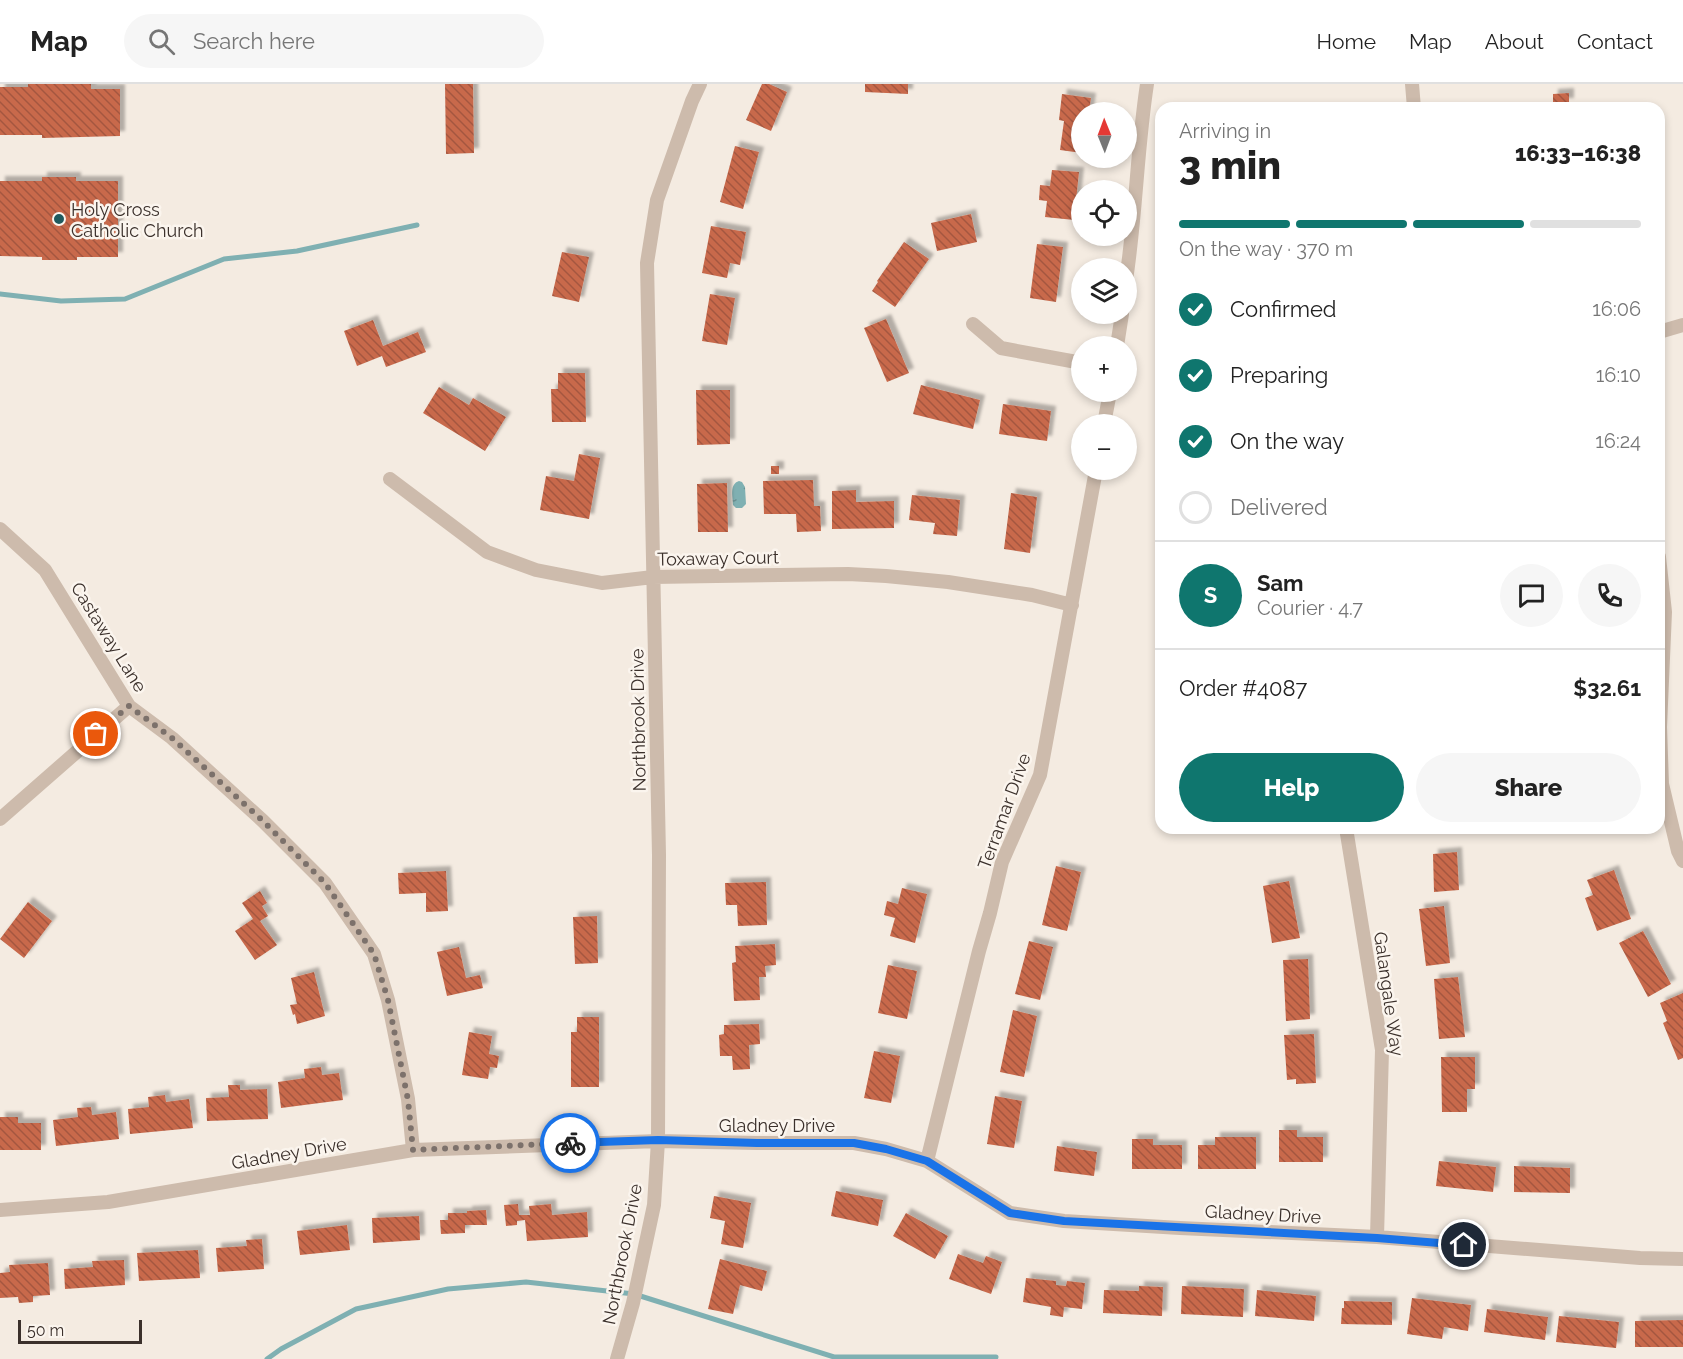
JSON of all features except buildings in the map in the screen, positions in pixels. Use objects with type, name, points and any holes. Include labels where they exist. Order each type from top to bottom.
[{"type":"street","name":"Northbrook Drive","points":[[617,1359],[633,1303],[654,1205],[658,1140],[659,855],[647,263],[657,200],[700,84]]},
{"type":"street","points":[[1129,258],[1147,84]]},
{"type":"street","points":[[1412,84],[1414,102]]},
{"type":"street","points":[[973,324],[1001,348],[1071,361]]},
{"type":"street","points":[[1665,330],[1683,325]]},
{"type":"street","name":"Toxaway Court","points":[[390,479],[488,552],[536,570],[602,583],[653,577],[848,574],[948,582],[1022,593],[1072,605]]},
{"type":"street","name":"Terramar Drive","points":[[927,1161],[1002,861],[1040,775],[1094,480]]},
{"type":"street","name":"Castaway Lane","points":[[0,530],[45,570],[129,706],[172,738],[263,821],[325,883],[374,954],[388,1000],[408,1100],[413,1150]]},
{"type":"street","points":[[0,819],[129,706]]},
{"type":"street","points":[[1665,797],[1678,851],[1683,861]]},
{"type":"street","name":"Galangale Way","points":[[1347,834],[1382,1050],[1377,1238]]},
{"type":"street","name":"Gladney Drive","points":[[0,1210],[108,1202],[413,1150],[658,1140],[854,1143],[886,1149],[927,1161],[1010,1213],[1064,1221],[1377,1238],[1640,1258],[1683,1259]]},
{"type":"water","points":[[739,481],[745,487],[746,504],[742,508],[736,508],[733,505],[732,491],[734,485]]},
{"type":"waterway","points":[[0,294],[61,301],[125,299],[224,259],[297,251],[417,225]]},
{"type":"waterway","points":[[267,1359],[281,1349],[356,1309],[448,1289],[526,1282],[634,1294],[834,1357],[996,1357]]},
{"type":"way so far","points":[[96,734],[129,706],[172,738],[263,821],[325,883],[374,954],[388,1000],[408,1100],[413,1150],[570,1143]]},
{"type":"place","name":"Holy Cross Catholic Church","points":[[59,219]]},
{"type":"route","points":[[570,1143],[658,1140],[854,1143],[886,1149],[927,1161],[1010,1213],[1064,1221],[1464,1245]]}]
